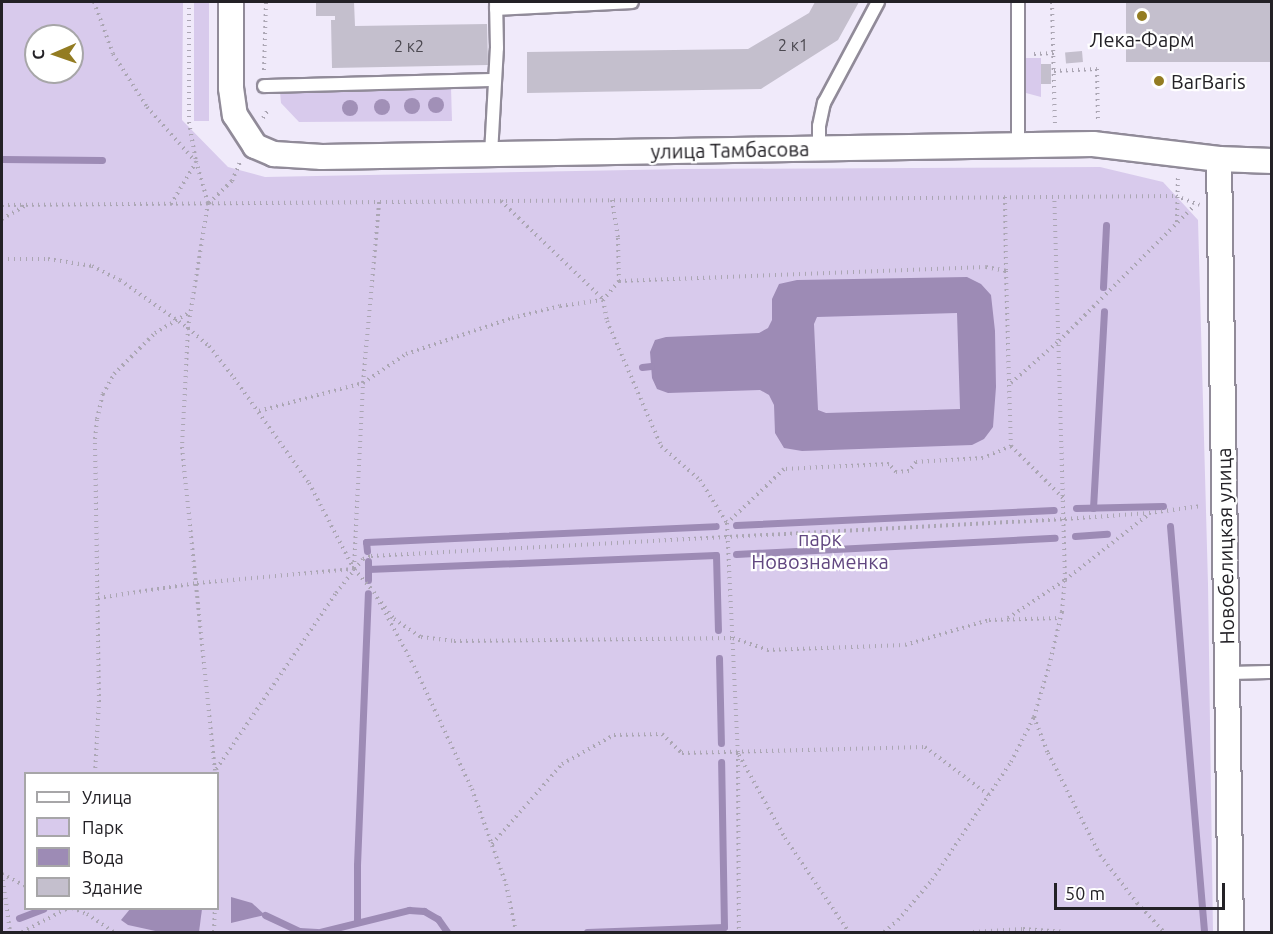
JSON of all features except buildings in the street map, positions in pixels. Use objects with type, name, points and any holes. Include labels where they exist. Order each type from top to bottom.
[{"type":"street","name":"улица Тамбасова","points":[[231,2],[231,88],[235,115],[255,146],[274,154],[299,157],[1093,144],[1219,159],[1272,161]]},
{"type":"street","name":"Новобелицкая улица","points":[[1219,159],[1231,933]]},
{"type":"lane","points":[[491,154],[496,5],[632,2]]},
{"type":"lane","points":[[819,148],[819,126],[824,103],[878,2]]},
{"type":"lane","points":[[1017,2],[1018,145]]},
{"type":"lane","points":[[264,86],[494,80]]},
{"type":"lane","points":[[1227,673],[1272,672]]},
{"type":"path","points":[[94,2],[119,63],[147,107],[196,161]]},
{"type":"path","points":[[189,2],[189,122],[196,161],[208,203],[188,328],[182,447],[214,772]]},
{"type":"path","points":[[264,86],[266,2]]},
{"type":"path","points":[[1052,2],[1055,123]]},
{"type":"path","points":[[1054,71],[1097,69],[1098,124]]},
{"type":"path","points":[[171,204],[196,161]]},
{"type":"path","points":[[1177,223],[1176,196],[1179,167]]},
{"type":"path","points":[[884,933],[932,880],[990,796],[1034,717],[1060,618],[1065,580],[1065,519],[1054,196]]},
{"type":"path","points":[[2,205],[1176,196],[1195,205],[1202,205]]},
{"type":"path","points":[[1005,197],[1011,446],[1064,499]]},
{"type":"path","points":[[259,411],[363,383],[406,354],[512,318],[560,306],[603,300],[619,281],[618,238],[612,200]]},
{"type":"path","points":[[501,201],[603,300],[608,321],[661,446],[700,480],[727,523],[738,753],[739,933]]},
{"type":"path","points":[[354,569],[363,383],[379,202]]},
{"type":"path","points":[[2,219],[27,205]]},
{"type":"path","points":[[1010,384],[1059,341],[1195,205]]},
{"type":"path","points":[[2,259],[48,259],[92,266],[120,280],[188,328],[208,346],[259,411],[309,483],[354,569],[394,619],[421,637],[454,640],[733,638],[767,650],[905,645],[989,620],[1060,618]]},
{"type":"path","points":[[619,281],[986,267],[1006,271]]},
{"type":"path","points":[[95,772],[99,702],[95,438],[103,394],[114,374],[131,354],[175,319],[191,312]]},
{"type":"path","points":[[727,523],[784,469],[889,464],[896,472],[909,471],[916,462],[983,458],[1011,446]]},
{"type":"path","points":[[214,772],[354,569],[363,559],[371,556],[727,535],[1065,519],[1195,507]]},
{"type":"path","points":[[1006,619],[1065,580],[1149,513]]},
{"type":"path","points":[[98,598],[197,583],[354,569]]},
{"type":"path","points":[[374,592],[446,731],[506,884],[516,933]]},
{"type":"path","points":[[1034,717],[1048,753],[1100,855],[1137,903],[1164,933]]},
{"type":"path","points":[[492,844],[562,764],[614,735],[662,734],[682,753],[925,747],[990,796]]},
{"type":"path","points":[[738,753],[785,838],[849,933]]},
{"type":"path","points":[[2,874],[24,885]]},
{"type":"path","points":[[2,874],[10,933]]},
{"type":"path","points":[[22,933],[68,910]]},
{"type":"path","points":[[73,910],[87,914],[114,933]]},
{"type":"path","points":[[214,933],[215,910]]},
{"type":"path","points":[[973,933],[1023,930],[1062,933]]},
{"type":"green space","name":"парк Новознаменка","points":[[2,2],[183,2],[182,120],[228,167],[265,177],[684,169],[1100,167],[1163,182],[1198,220],[1208,584],[1213,932],[2,932]]},
{"type":"green space","points":[[194,2],[209,2],[209,121],[194,121]]},
{"type":"green space","points":[[1025,58],[1041,58],[1041,97],[1026,93]]},
{"type":"green space","points":[[451,87],[452,121],[299,122],[281,103],[280,92]]},
{"type":"water","points":[[967,277],[981,284],[991,295],[995,331],[996,387],[993,427],[984,439],[972,445],[802,451],[784,448],[775,433],[774,405],[769,395],[760,390],[668,393],[657,389],[652,378],[650,352],[655,340],[666,337],[759,333],[768,328],[772,320],[772,299],[779,284],[797,280]],"holes":[[[957,313],[960,409],[826,413],[818,410],[814,324],[817,317]]]},
{"type":"water","points":[[231,897],[252,903],[265,915],[231,923]]},
{"type":"water","points":[[129,910],[202,910],[199,932],[160,932],[128,925],[121,920]]},
{"type":"waterway","points":[[2,159],[102,160]]},
{"type":"waterway","points":[[1103,287],[1106,225]]},
{"type":"waterway","points":[[1093,508],[1104,311]]},
{"type":"waterway","points":[[642,367],[651,366]]},
{"type":"waterway","points":[[1076,508],[1163,506]]},
{"type":"waterway","points":[[736,525],[1054,510]]},
{"type":"waterway","points":[[367,551],[366,542],[716,526]]},
{"type":"waterway","points":[[1170,526],[1204,932]]},
{"type":"waterway","points":[[1075,536],[1107,534]]},
{"type":"waterway","points":[[736,554],[1055,538]]},
{"type":"waterway","points":[[368,569],[716,555],[718,630]]},
{"type":"waterway","points":[[368,561],[368,580]]},
{"type":"waterway","points":[[357,922],[357,865],[368,593]]},
{"type":"waterway","points":[[719,658],[721,743]]},
{"type":"waterway","points":[[587,932],[724,927],[721,762]]},
{"type":"waterway","points":[[19,918],[40,910]]},
{"type":"waterway","points":[[320,932],[409,910],[424,911],[438,919],[447,932]]},
{"type":"waterway","points":[[265,915],[299,931],[317,932]]},
{"type":"place","name":"Лека-Фарм","points":[[1142,16]]},
{"type":"place","name":"BarBaris","points":[[1159,81]]}]
